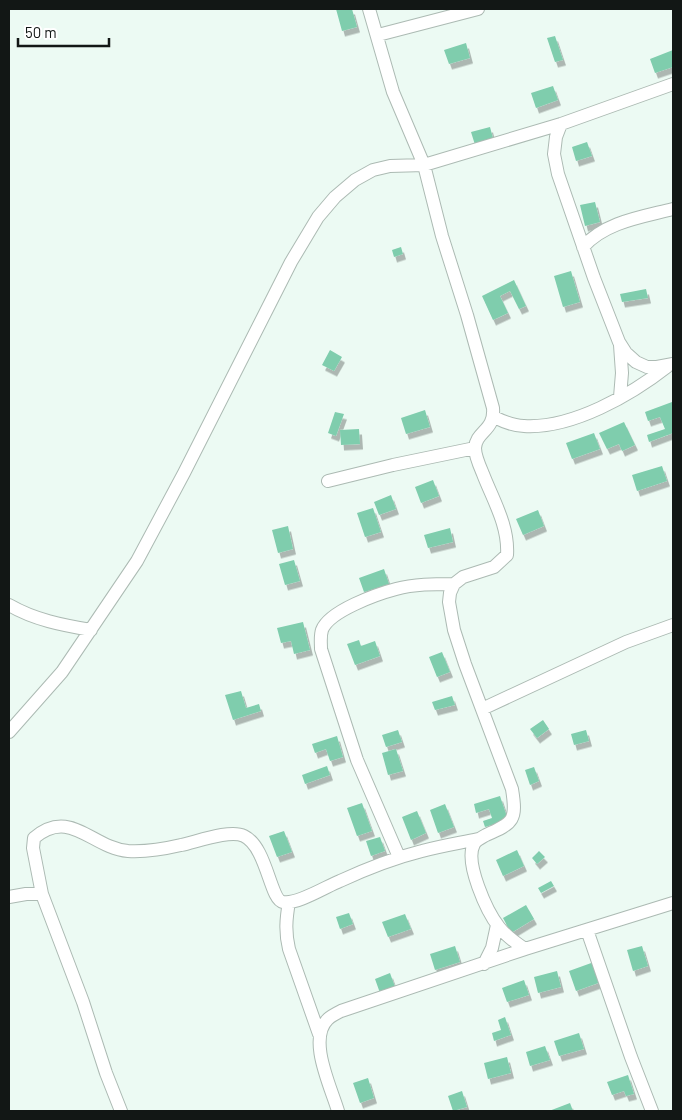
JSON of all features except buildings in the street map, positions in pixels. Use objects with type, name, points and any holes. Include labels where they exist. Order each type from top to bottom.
[{"type":"street","points":[[121,1111],[106,1073],[83,1002],[42,894],[33,848],[34,838],[42,831],[66,826],[108,846],[126,851],[157,849],[229,835],[237,834],[244,836],[251,841],[262,858],[274,894],[278,900],[289,902],[399,857],[478,839],[508,824],[515,810],[512,790],[454,630],[449,602],[454,584],[463,577],[494,567],[507,555],[508,541],[504,526],[479,466],[475,448],[479,438],[491,425],[494,417],[494,408],[442,236],[424,166],[393,92],[378,34],[369,9]]},
{"type":"street","points":[[378,34],[474,9]]},
{"type":"street","points":[[9,732],[62,672],[141,554],[291,262],[318,217],[335,197],[355,180],[373,170],[390,166],[424,166],[561,124],[673,84]]},
{"type":"street","points":[[561,124],[556,137],[554,154],[560,181],[619,342],[626,353],[636,362],[657,367],[672,364]]},
{"type":"street","points":[[583,247],[590,239],[611,227],[673,209]]},
{"type":"street","points":[[619,342],[622,373],[620,397]]},
{"type":"street","points":[[494,417],[508,424],[524,426],[562,422],[586,414],[637,389],[672,364]]},
{"type":"street","points":[[328,482],[393,465],[475,448]]},
{"type":"street","points":[[399,857],[357,760],[321,649],[322,629],[341,612],[363,601],[397,589],[428,584],[454,584]]},
{"type":"street","points":[[9,605],[23,613],[49,623],[91,630]]},
{"type":"street","points":[[482,710],[626,642],[673,625]]},
{"type":"street","points":[[478,839],[474,844],[472,854],[476,882],[486,906],[497,925],[505,934],[525,949]]},
{"type":"street","points":[[9,897],[42,894]]},
{"type":"street","points":[[289,902],[286,920],[286,936],[289,949],[320,1034]]},
{"type":"street","points":[[338,1111],[319,1048],[320,1034],[328,1019],[341,1011],[525,949],[673,902]]},
{"type":"street","points":[[484,964],[492,948],[497,925]]},
{"type":"street","points":[[587,930],[631,1057],[652,1111]]}]
